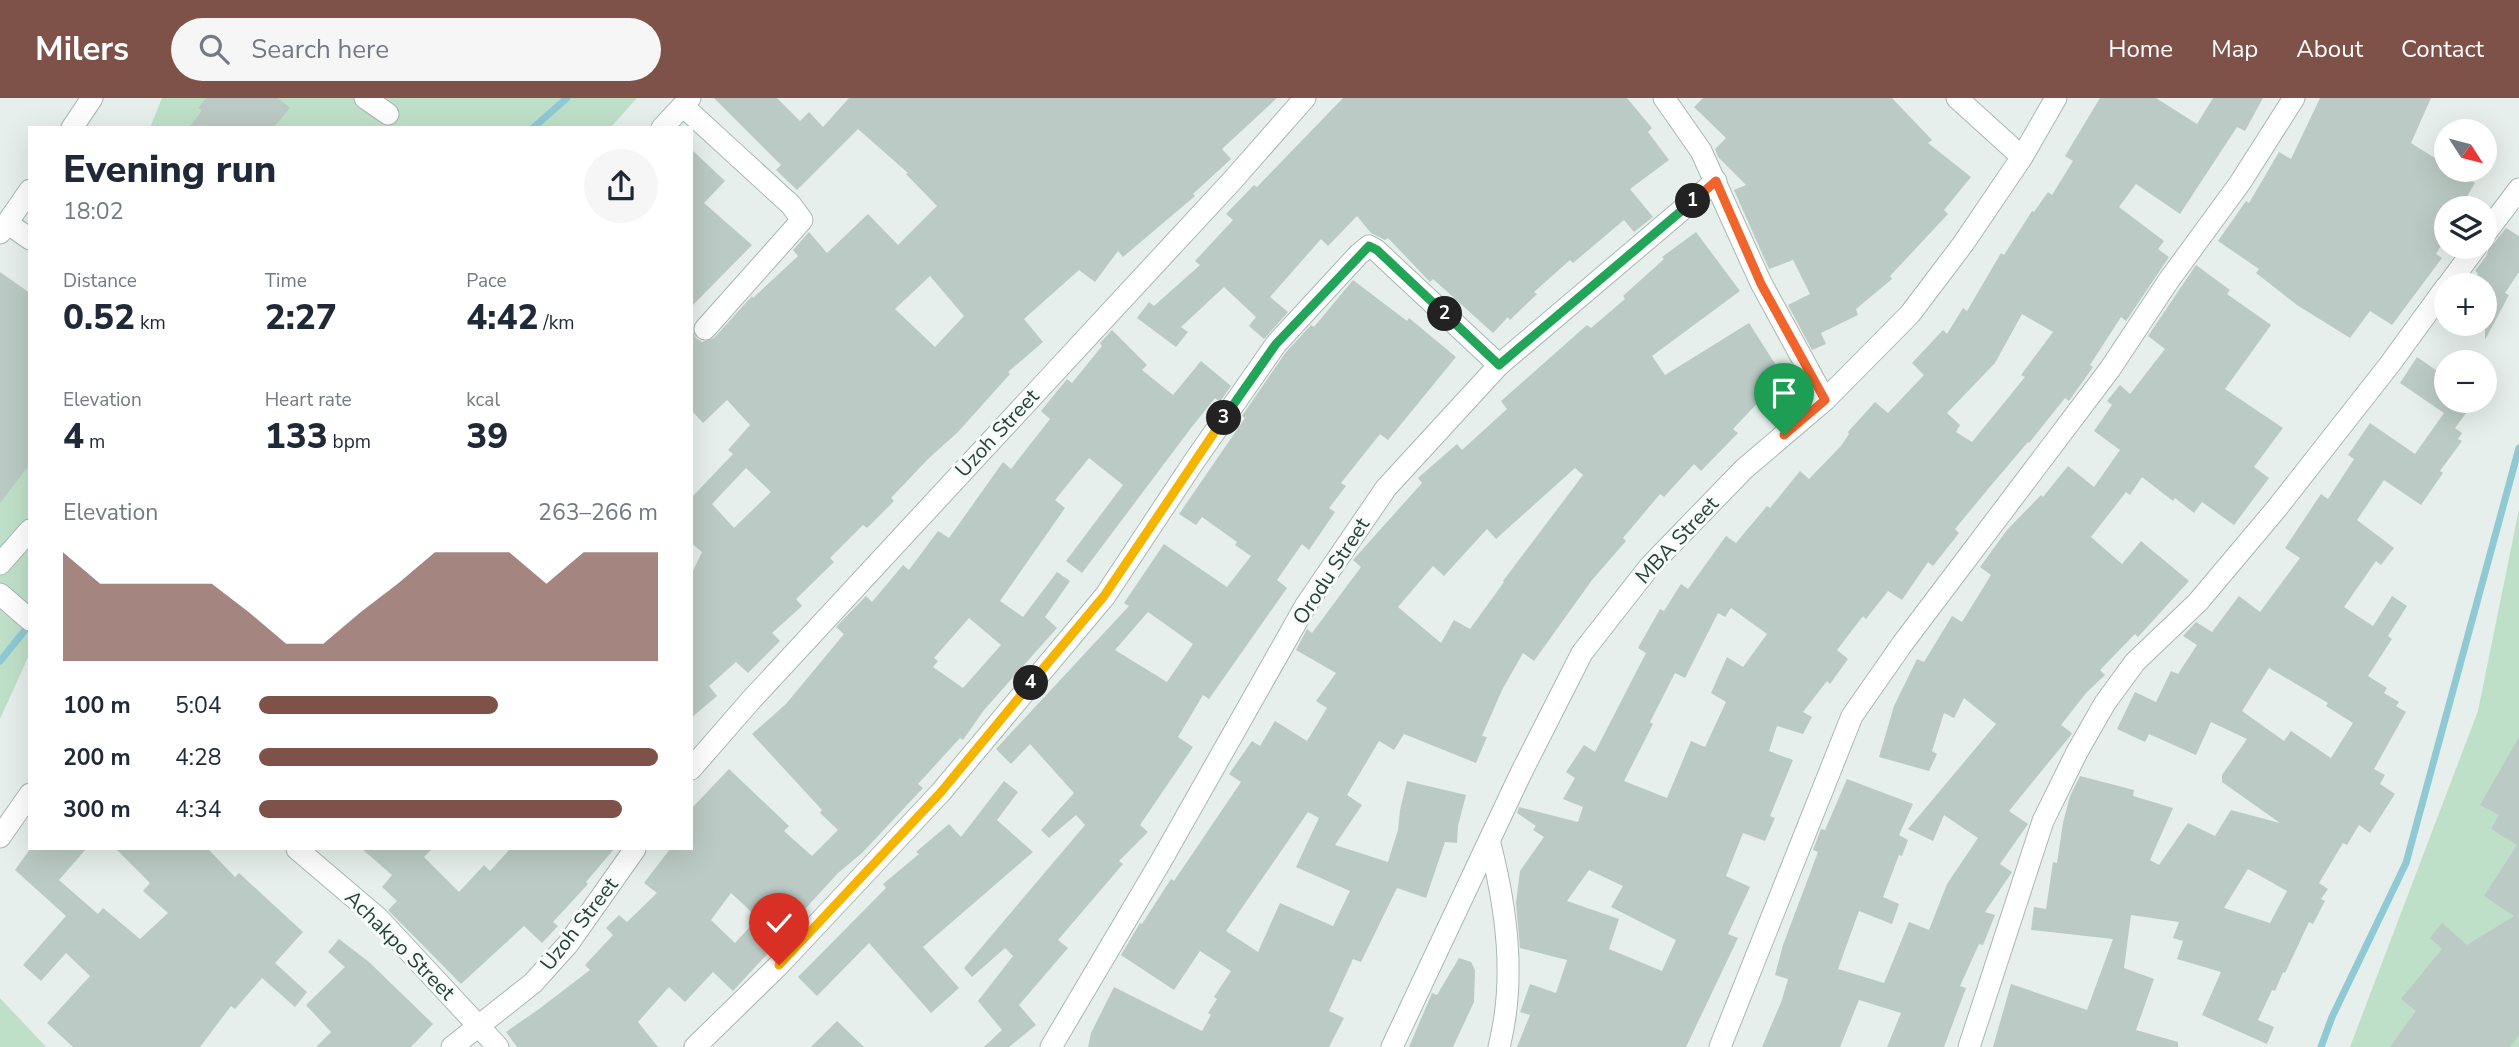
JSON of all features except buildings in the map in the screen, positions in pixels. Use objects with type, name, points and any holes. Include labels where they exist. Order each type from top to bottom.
[{"type":"street","points":[[73,126],[92,98]]},
{"type":"street","points":[[365,98],[388,114]]},
{"type":"street","name":"Uzoh Street","points":[[693,767],[1231,182],[1305,98]]},
{"type":"street","points":[[1664,98],[1701,151],[1761,284],[1825,400]]},
{"type":"street","points":[[1957,98],[2022,157]]},
{"type":"street","name":"MBA Street","points":[[1392,1047],[1490,844],[1521,773],[1582,653],[1650,565],[1744,469],[1825,400],[1910,314],[1963,244],[2022,157],[2056,98]]},
{"type":"street","points":[[1720,1047],[1852,716],[1903,643],[2110,369],[2169,280],[2240,183],[2294,98]]},
{"type":"street","points":[[664,126],[686,102],[791,205],[802,220],[705,329]]},
{"type":"street","name":"Orodu Street","points":[[1051,1047],[1161,861],[1306,605],[1386,488],[1499,365],[1716,181]]},
{"type":"street","points":[[2497,218],[2519,189]]},
{"type":"street","points":[[28,193],[4,228],[28,238]]},
{"type":"street","points":[[695,1047],[789,955],[967,761],[1104,596],[1276,344],[1359,254],[1369,246],[1377,250],[1499,365]]},
{"type":"street","points":[[1969,1047],[2043,821],[2105,703],[2135,662],[2198,602],[2277,508],[2434,304]]},
{"type":"street","points":[[0,564],[28,532]]},
{"type":"street","points":[[1,595],[28,618]]},
{"type":"street","points":[[0,837],[28,797]]},
{"type":"street","points":[[1490,844],[1497,872],[1510,961],[1505,1027],[1500,1047]]},
{"type":"street","name":"Achakpo Street","points":[[297,850],[378,918],[498,1047]]},
{"type":"street","name":"Uzoh Street","points":[[452,1047],[533,983],[568,944],[634,850]]},
{"type":"green space","points":[[162,98],[637,98],[612,126],[151,126]]},
{"type":"green space","points":[[28,432],[28,657],[0,719],[0,501]]},
{"type":"green space","points":[[2519,509],[2519,1047],[2350,1047],[2478,711]]},
{"type":"green space","points":[[0,998],[46,1047],[0,1047]]},
{"type":"waterway","points":[[535,126],[567,98]]},
{"type":"waterway","points":[[2321,1047],[2332,1017],[2406,863],[2519,448]]},
{"type":"waterway","points":[[0,661],[28,626]]},
{"type":"route","points":[[779,965],[941,792],[1104,596],[1276,344],[1369,246],[1377,250],[1499,365],[1716,181],[1761,284],[1825,400],[1784,435]]}]
